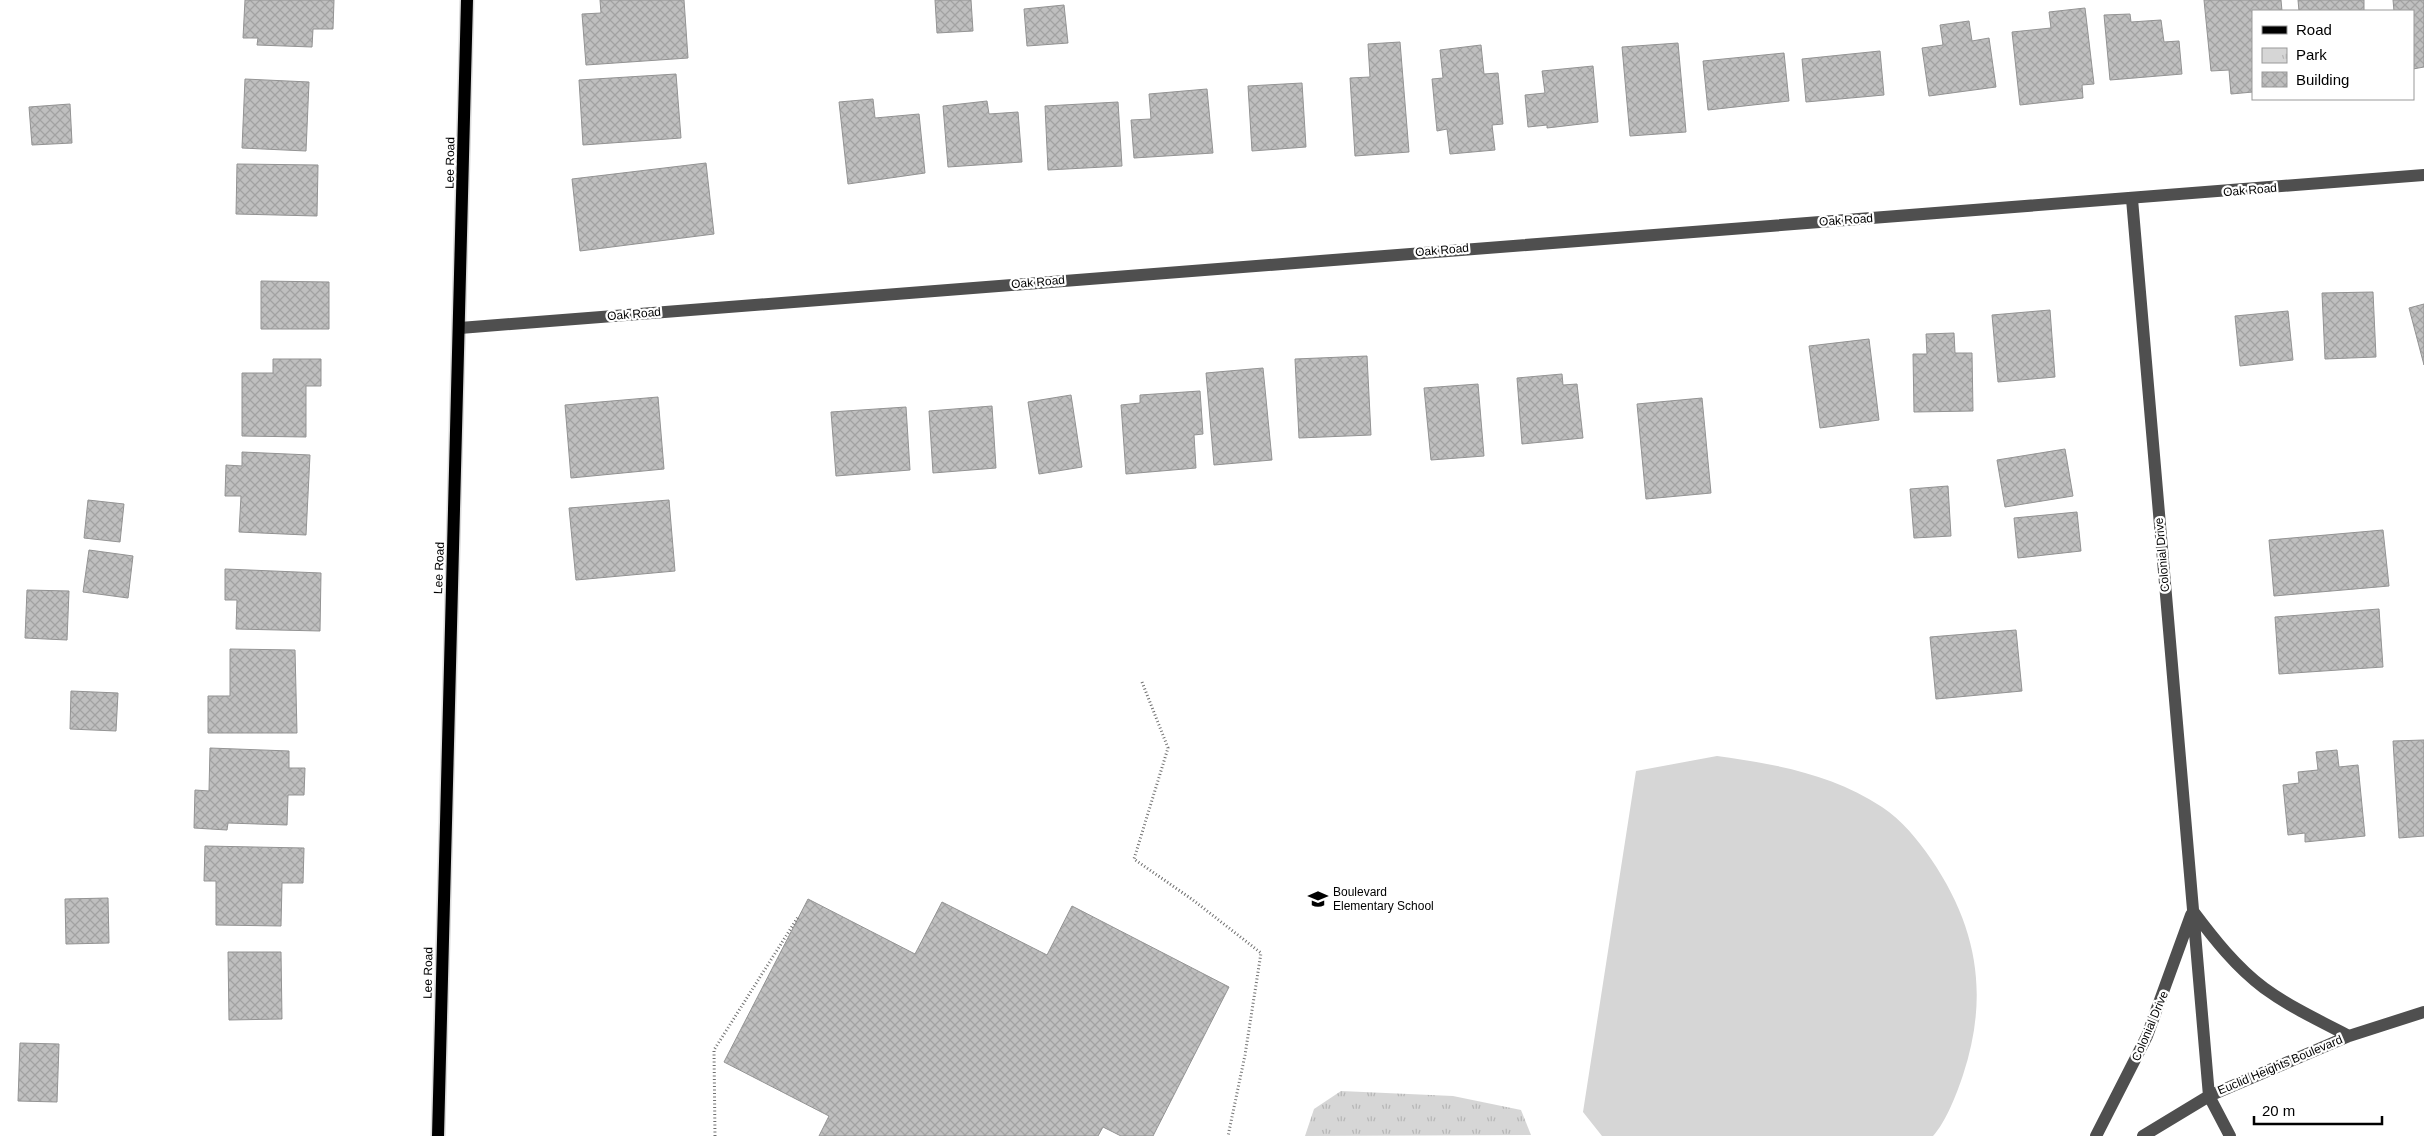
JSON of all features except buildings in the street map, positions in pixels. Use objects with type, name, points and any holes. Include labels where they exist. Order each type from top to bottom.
[{"type":"main road","name":"Lee Road","points":[[438,1136],[467,0]]},
{"type":"street","name":"Oak Road","points":[[460,328],[1516,244],[2424,176]]},
{"type":"street","name":"Colonial Drive","points":[[2132,199],[2209,1096]]},
{"type":"street","name":"Colonial Drive","points":[[2096,1136],[2147,1036],[2193,910]]},
{"type":"street","points":[[2193,910],[2220,948],[2263,988],[2304,1013],[2349,1036]]},
{"type":"street","name":"Euclid Heights Boulevard","points":[[2143,1136],[2209,1096],[2349,1036],[2424,1012]]},
{"type":"street","points":[[2209,1096],[2230,1136]]},
{"type":"path","points":[[1142,682],[1168,748],[1134,858],[1193,900],[1261,953],[1245,1055],[1228,1136]]},
{"type":"path","points":[[715,1136],[714,1050],[798,917]]},
{"type":"green space","points":[[1717,756],[1802,772],[1823,778],[1863,796],[1889,812],[1909,831],[1931,859],[1947,885],[1969,937],[1977,990],[1976,1018],[1971,1046],[1961,1082],[1947,1115],[1933,1136],[1602,1136],[1583,1112],[1636,771]]},
{"type":"green space","points":[[1341,1091],[1453,1096],[1521,1110],[1531,1135],[1305,1136],[1314,1109]]},
{"type":"place","name":"Boulevard Elementary School","points":[[1318,899]]}]
